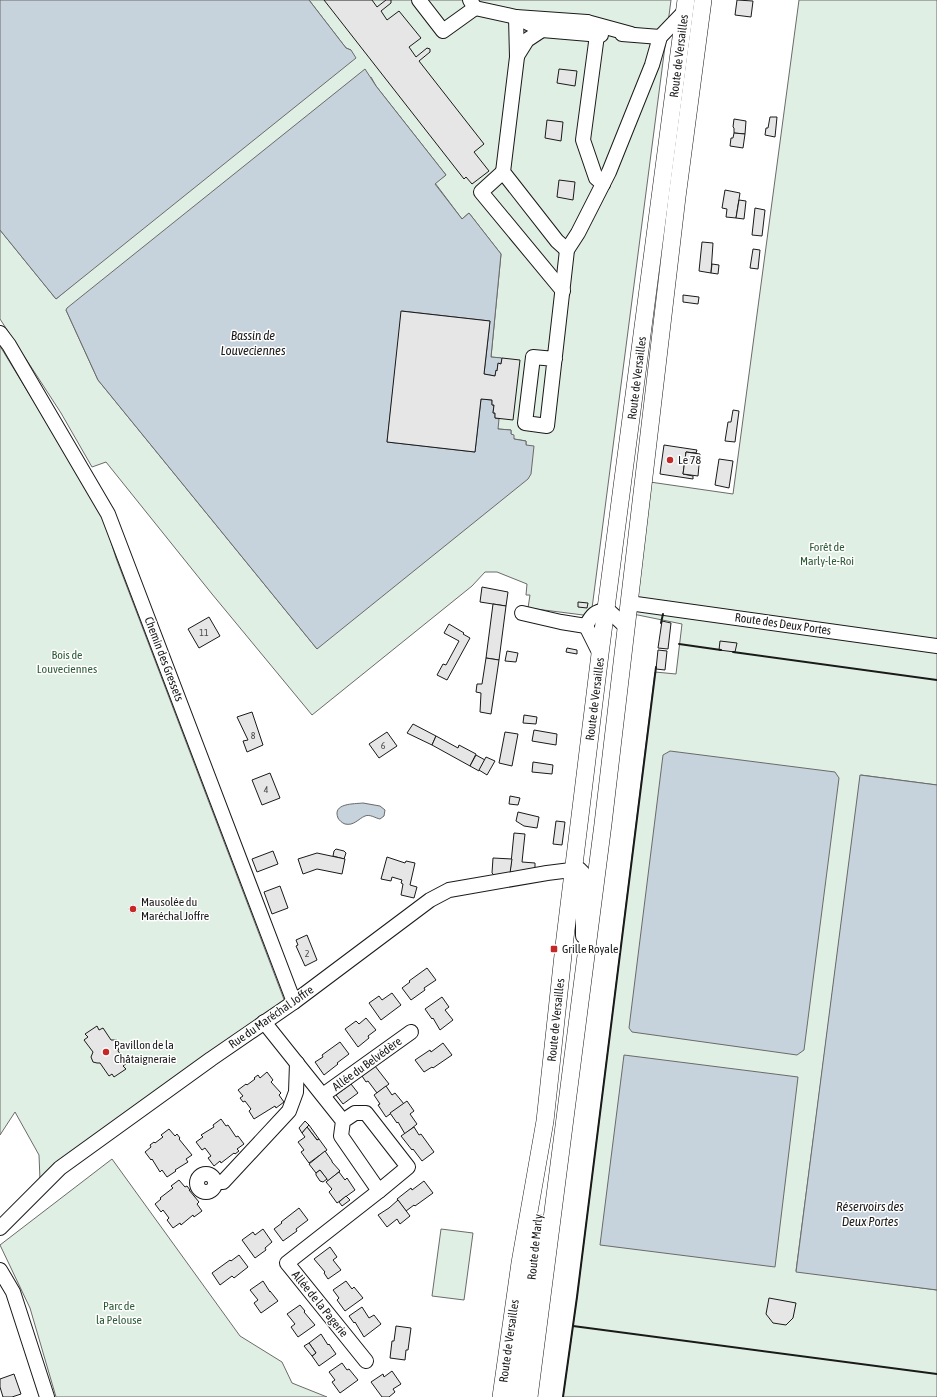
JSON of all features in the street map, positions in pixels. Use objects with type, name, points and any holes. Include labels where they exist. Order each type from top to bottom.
[{"type":"main road","name":"Route de Versailles","points":[[529,1397],[629,603],[676,197],[703,0]]},
{"type":"main road","name":"Route de Versailles","points":[[501,1397],[518,1281],[545,1121],[600,654],[686,5]]},
{"type":"main road","name":"Route de Marly","points":[[517,1397],[546,1142],[545,1121]]},
{"type":"street","points":[[420,0],[443,31],[473,4],[516,17],[542,30],[596,35],[631,34]]},
{"type":"street","points":[[555,359],[532,357],[525,423],[547,426],[555,359],[563,291],[567,250],[578,233],[609,172],[652,65],[658,41],[686,5]]},
{"type":"street","points":[[516,17],[587,22],[658,41],[679,56]]},
{"type":"street","points":[[516,17],[517,57],[503,172],[481,192],[563,291]]},
{"type":"street","points":[[587,22],[596,35],[583,140],[596,178],[603,184]]},
{"type":"street","points":[[517,57],[527,40],[542,30]]},
{"type":"street","points":[[503,172],[557,241],[567,250]]},
{"type":"street","name":"Chemin des Gressets","points":[[0,333],[9,345],[108,514],[294,1002]]},
{"type":"street","name":"Route des Deux Portes","points":[[629,603],[937,646]]},
{"type":"street","points":[[586,626],[591,616],[598,611],[607,609],[626,627]]},
{"type":"street","points":[[522,613],[586,626]]},
{"type":"street","points":[[586,626],[600,654]]},
{"type":"street","points":[[574,869],[579,869],[583,873],[582,933],[586,954]]},
{"type":"street","name":"Rue du Maréchal Joffre","points":[[0,1228],[60,1168],[211,1059],[294,1002],[430,900],[443,892],[574,869]]},
{"type":"street","points":[[264,1022],[343,1120],[341,1136],[379,1191],[408,1168],[366,1113],[356,1114],[343,1120]]},
{"type":"street","name":"Allée du Belvédère","points":[[323,1096],[411,1032]]},
{"type":"street","points":[[215,1182],[223,1182],[290,1111],[296,1092],[297,1063]]},
{"type":"street","name":"Allée de la Pagerie","points":[[366,1361],[287,1263],[379,1191]]},
{"type":"street","points":[[0,1270],[13,1292],[47,1397]]},
{"type":"street","points":[[518,1281],[532,1272]]},
{"type":"green space","points":[[309,0],[671,0],[591,616],[528,608],[530,595],[526,595],[527,584],[497,572],[485,572],[472,586],[312,715],[106,462],[92,467],[61,413],[0,319],[0,230],[56,299],[351,50],[346,48]],"holes":[[[371,77],[376,86],[446,175],[435,183],[462,219],[469,213],[501,254],[491,357],[501,358],[496,370],[484,374],[490,321],[401,311],[387,442],[475,452],[481,399],[492,400],[492,405],[494,406],[493,413],[498,429],[511,430],[511,434],[514,439],[526,441],[526,445],[317,649],[98,380],[66,310]]]},
{"type":"green space","name":"Forêt de Marly-le-Roi","points":[[799,0],[937,0],[937,785],[861,775],[796,1271],[937,1290],[937,1397],[563,1397],[577,1297],[655,672],[676,674],[682,624],[628,613],[643,481],[733,494]]},
{"type":"green space","name":"Bois de Louveciennes","points":[[0,346],[103,516],[116,558],[285,1002],[40,1180],[39,1155],[15,1112],[0,1135]]},
{"type":"green space","name":"Parc de la Pelouse","points":[[112,1159],[240,1336],[282,1362],[292,1383],[327,1397],[56,1397],[30,1308],[0,1245]]},
{"type":"green space","points":[[441,1229],[473,1233],[464,1300],[432,1296]]},
{"type":"water","points":[[0,0],[309,0],[346,48],[351,50],[356,58],[56,299],[0,230]]},
{"type":"water","name":"Bassin de Louveciennes","points":[[365,69],[376,86],[446,175],[435,184],[462,219],[469,213],[501,254],[491,357],[502,358],[501,364],[498,364],[495,376],[484,374],[490,321],[402,311],[387,442],[475,452],[481,399],[492,400],[492,405],[494,405],[493,413],[495,413],[495,418],[499,419],[498,429],[511,430],[511,434],[514,435],[514,439],[526,441],[526,445],[534,446],[531,474],[528,479],[317,649],[98,380],[66,310]]},
{"type":"water","points":[[670,751],[835,772],[839,778],[804,1050],[797,1055],[632,1032],[629,1028],[663,755]]},
{"type":"water","name":"Réservoirs des Deux Portes","points":[[860,775],[937,785],[937,1290],[796,1272]]},
{"type":"water","points":[[363,803],[380,806],[385,810],[384,816],[380,819],[371,816],[362,817],[353,823],[348,824],[343,823],[338,819],[338,809],[341,807],[350,804]]},
{"type":"water","points":[[624,1055],[798,1077],[775,1267],[600,1245]]},
{"type":"building","points":[[324,0],[372,0],[377,7],[386,0],[391,0],[391,3],[381,11],[387,20],[399,11],[421,38],[409,47],[416,57],[427,48],[430,49],[430,52],[419,61],[484,144],[474,152],[489,171],[472,184],[466,177],[464,179]]},
{"type":"building","points":[[737,0],[753,1],[751,17],[735,15]]},
{"type":"building","points":[[559,69],[577,71],[575,86],[557,83]]},
{"type":"building","points":[[770,117],[777,117],[775,137],[765,135]]},
{"type":"building","points":[[734,119],[746,121],[745,134],[734,133]]},
{"type":"building","points":[[547,120],[563,122],[561,141],[545,138]]},
{"type":"building","points":[[734,133],[745,134],[743,148],[730,146],[731,138],[733,138]]},
{"type":"building","points":[[559,180],[575,182],[573,200],[557,197]]},
{"type":"building","points":[[725,190],[740,193],[736,218],[726,217],[727,209],[722,208]]},
{"type":"building","points":[[739,200],[746,201],[744,219],[736,218]]},
{"type":"building","points":[[755,208],[765,210],[762,236],[752,235]]},
{"type":"building","points":[[702,242],[713,243],[711,273],[699,271]]},
{"type":"building","points":[[753,249],[760,250],[758,269],[750,268]]},
{"type":"building","points":[[712,264],[719,265],[718,274],[711,273]]},
{"type":"building","points":[[683,295],[699,297],[698,304],[683,302]]},
{"type":"building","points":[[401,311],[490,321],[484,374],[495,376],[498,363],[501,364],[502,358],[520,360],[513,420],[495,418],[492,400],[481,399],[475,452],[387,442]]},
{"type":"building","points":[[733,410],[739,411],[735,442],[725,441],[728,422],[731,422]]},
{"type":"building","points":[[664,445],[697,450],[696,453],[686,452],[683,474],[693,476],[693,479],[660,474]]},
{"type":"building","points":[[686,452],[700,454],[698,476],[683,474]]},
{"type":"building","points":[[719,459],[733,461],[729,488],[715,485]]},
{"type":"building","points":[[482,587],[508,592],[506,606],[480,602]]},
{"type":"building","points":[[578,602],[588,603],[587,608],[578,607]]},
{"type":"building","points":[[493,604],[506,606],[499,660],[486,658]]},
{"type":"building","points":[[209,617],[220,636],[199,648],[188,629]]},
{"type":"building","points":[[662,621],[671,623],[668,649],[658,648]]},
{"type":"building","points":[[449,624],[470,638],[447,680],[437,675],[443,664],[446,665],[459,641],[444,633]]},
{"type":"building","points":[[720,641],[737,643],[735,652],[719,650]]},
{"type":"building","points":[[567,648],[577,650],[577,654],[566,652]]},
{"type":"building","points":[[658,650],[667,651],[665,670],[656,669]]},
{"type":"building","points":[[507,651],[518,653],[516,662],[505,661]]},
{"type":"building","points":[[486,658],[499,660],[491,714],[480,712],[481,693],[476,692],[477,684],[482,684]]},
{"type":"building","points":[[252,712],[263,745],[247,752],[243,741],[248,740],[237,717]]},
{"type":"building","points":[[524,715],[537,717],[536,724],[523,723]]},
{"type":"building","points":[[413,724],[436,736],[432,745],[407,733]]},
{"type":"building","points":[[534,730],[557,734],[556,745],[532,741]]},
{"type":"building","points":[[387,732],[397,746],[379,758],[369,744]]},
{"type":"building","points":[[505,732],[518,734],[512,766],[499,763]]},
{"type":"building","points":[[436,736],[458,748],[459,745],[476,754],[470,766],[432,745]]},
{"type":"building","points":[[476,755],[485,760],[479,771],[470,766]]},
{"type":"building","points":[[486,757],[495,761],[487,775],[479,770]]},
{"type":"building","points":[[533,762],[553,765],[552,774],[532,772]]},
{"type":"building","points":[[270,773],[280,798],[262,805],[252,780]]},
{"type":"building","points":[[510,796],[520,798],[518,805],[509,804]]},
{"type":"building","points":[[518,812],[539,817],[537,828],[524,826],[516,821]]},
{"type":"building","points":[[556,821],[565,822],[562,845],[553,844]]},
{"type":"building","points":[[514,833],[525,834],[522,862],[535,863],[535,868],[510,873]]},
{"type":"building","points":[[336,849],[346,853],[344,859],[333,856]]},
{"type":"building","points":[[273,851],[278,864],[257,872],[252,859]]},
{"type":"building","points":[[317,853],[345,859],[342,874],[317,869],[303,874],[298,859]]},
{"type":"building","points":[[387,857],[405,863],[406,861],[415,863],[410,885],[417,887],[414,898],[401,895],[403,884],[401,883],[402,880],[392,877],[391,881],[381,879]]},
{"type":"building","points":[[493,858],[512,859],[510,873],[494,875],[492,873]]},
{"type":"building","points":[[280,886],[288,908],[272,914],[264,892]]},
{"type":"building","name":"Mausolée du Maréchal Joffre","points":[[133,905],[136,906],[136,912],[133,913],[130,912],[129,909],[130,906]]},
{"type":"building","points":[[307,935],[317,960],[305,966],[296,946],[298,945],[296,940]]},
{"type":"building","points":[[427,968],[436,980],[424,988],[425,990],[411,1000],[402,988]]},
{"type":"building","points":[[392,993],[401,1005],[381,1020],[369,1003],[379,996],[382,1000]]},
{"type":"building","points":[[442,997],[449,1007],[445,1010],[453,1020],[440,1030],[433,1018],[432,1019],[425,1009]]},
{"type":"building","points":[[366,1018],[376,1030],[358,1047],[345,1029],[356,1021],[359,1024]]},
{"type":"building","name":"Pavillon de la Châtaigneraie","points":[[97,1026],[99,1030],[103,1028],[111,1040],[117,1040],[120,1044],[118,1051],[127,1063],[123,1066],[126,1069],[114,1077],[112,1074],[109,1076],[100,1063],[93,1062],[91,1057],[93,1052],[84,1040],[88,1037],[85,1034]]},
{"type":"building","points":[[340,1042],[349,1054],[324,1075],[315,1062]]},
{"type":"building","points":[[443,1043],[452,1055],[433,1068],[432,1067],[424,1072],[415,1060],[430,1050],[431,1052]]},
{"type":"building","points":[[375,1066],[389,1084],[377,1093],[362,1076]]},
{"type":"building","points":[[267,1072],[273,1080],[271,1082],[281,1093],[279,1095],[284,1102],[276,1108],[275,1106],[254,1119],[249,1111],[251,1109],[245,1101],[243,1102],[240,1098],[243,1096],[238,1090],[255,1079],[254,1078],[258,1075],[260,1078]]},
{"type":"building","points":[[351,1084],[358,1093],[343,1104],[336,1095]]},
{"type":"building","points":[[386,1086],[392,1095],[395,1093],[404,1104],[386,1117],[378,1105],[380,1104],[374,1095]]},
{"type":"building","points":[[407,1101],[414,1111],[410,1114],[417,1124],[405,1134],[398,1122],[397,1123],[390,1113]]},
{"type":"building","points":[[221,1119],[244,1144],[237,1149],[239,1151],[235,1154],[234,1153],[221,1163],[220,1161],[214,1166],[208,1158],[211,1156],[205,1148],[202,1150],[196,1142],[203,1137],[201,1135],[214,1127],[213,1125]]},
{"type":"building","points":[[305,1121],[309,1125],[302,1133],[299,1128]]},
{"type":"building","points":[[309,1125],[319,1139],[317,1140],[307,1127]]},
{"type":"building","points":[[307,1127],[327,1150],[309,1163],[301,1152],[304,1150],[298,1142],[305,1137],[302,1133]]},
{"type":"building","points":[[414,1127],[434,1152],[422,1161],[401,1136]]},
{"type":"building","points":[[169,1129],[175,1136],[177,1134],[180,1138],[179,1139],[192,1155],[186,1159],[188,1162],[167,1177],[162,1170],[160,1172],[152,1159],[151,1160],[145,1152],[151,1147],[150,1145],[163,1137],[161,1135]]},
{"type":"building","points":[[325,1151],[340,1171],[328,1181],[320,1170],[316,1173],[309,1164]]},
{"type":"building","points":[[320,1170],[327,1179],[323,1182],[320,1181],[316,1175],[316,1173]]},
{"type":"building","points":[[339,1172],[345,1180],[347,1178],[355,1190],[337,1203],[329,1192],[332,1189],[326,1182]]},
{"type":"building","points":[[179,1180],[185,1187],[187,1186],[199,1202],[197,1204],[202,1211],[194,1217],[193,1215],[181,1225],[180,1223],[173,1228],[167,1220],[169,1218],[163,1210],[161,1212],[155,1204],[173,1188],[171,1186]]},
{"type":"building","points":[[424,1181],[433,1193],[406,1211],[397,1199],[411,1188],[412,1190]]},
{"type":"building","points":[[346,1196],[350,1200],[342,1206],[339,1202]]},
{"type":"building","points":[[398,1200],[410,1216],[400,1224],[397,1219],[387,1227],[378,1215]]},
{"type":"building","points":[[299,1208],[308,1220],[296,1229],[297,1231],[283,1241],[274,1229]]},
{"type":"building","points":[[263,1229],[272,1242],[265,1248],[266,1250],[255,1258],[242,1240],[253,1232],[255,1235]]},
{"type":"building","points":[[330,1247],[337,1257],[333,1260],[341,1270],[328,1279],[324,1273],[325,1272],[314,1259]]},
{"type":"building","points":[[239,1255],[248,1267],[234,1278],[232,1276],[220,1285],[212,1273]]},
{"type":"building","points":[[263,1281],[278,1301],[261,1313],[254,1303],[258,1300],[250,1290]]},
{"type":"building","points":[[346,1281],[352,1289],[354,1287],[363,1298],[345,1311],[337,1300],[339,1298],[333,1290]]},
{"type":"building","points":[[769,1298],[796,1303],[793,1318],[786,1325],[773,1323],[766,1314]]},
{"type":"building","points":[[300,1305],[315,1325],[298,1337],[291,1327],[295,1324],[287,1314]]},
{"type":"building","points":[[362,1307],[369,1318],[374,1315],[381,1324],[364,1337],[355,1322],[354,1323],[349,1316]]},
{"type":"building","points":[[396,1326],[411,1328],[405,1360],[390,1358]]},
{"type":"building","points":[[321,1334],[336,1354],[319,1366],[312,1356],[316,1353],[309,1343]]},
{"type":"building","points":[[309,1343],[316,1353],[312,1356],[304,1346]]},
{"type":"building","points":[[342,1363],[358,1380],[340,1393],[332,1382],[335,1380],[329,1372]]},
{"type":"building","points":[[392,1371],[401,1384],[393,1389],[395,1392],[389,1397],[382,1397],[371,1382],[383,1374],[384,1377]]},
{"type":"building","points":[[14,1374],[21,1394],[12,1397],[3,1397],[0,1387],[0,1379]]},
{"type":"wall","points":[[661,623],[663,614]]},
{"type":"wall","points":[[679,644],[721,650]]},
{"type":"wall","points":[[733,652],[937,680]]},
{"type":"wall","points":[[563,1397],[577,1297],[656,667]]},
{"type":"wall","points":[[573,1326],[937,1374]]},
{"type":"place","name":"Le 78","points":[[670,460]]},
{"type":"place","name":"Mausolée du Maréchal Joffre","points":[[133,909]]},
{"type":"place","name":"Grille Royale","points":[[554,949]]},
{"type":"place","name":"Pavillon de la Châtaigneraie","points":[[106,1052]]}]
